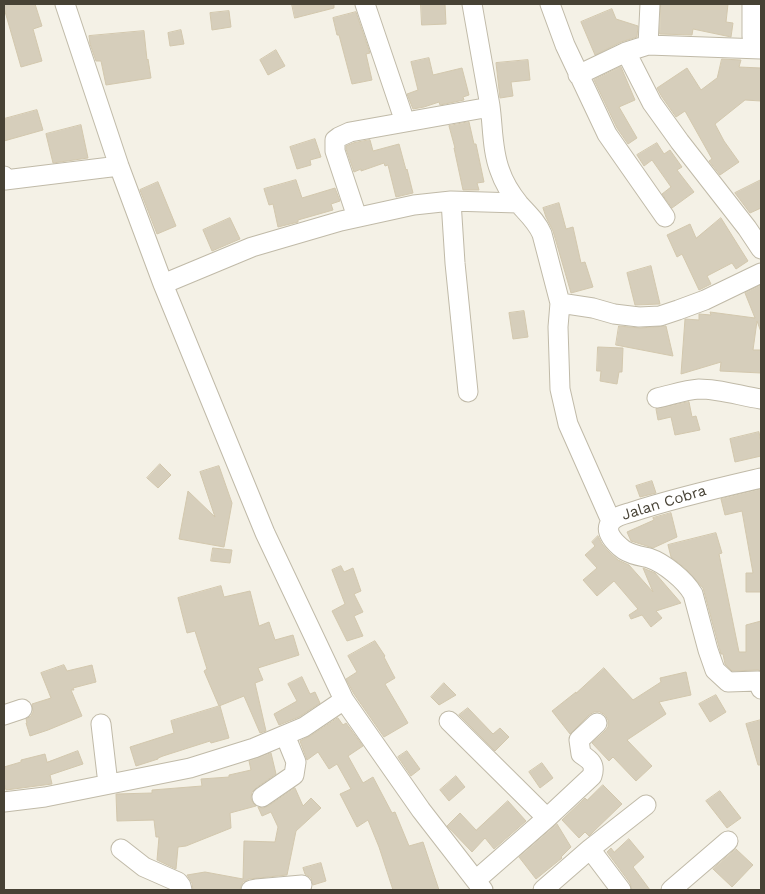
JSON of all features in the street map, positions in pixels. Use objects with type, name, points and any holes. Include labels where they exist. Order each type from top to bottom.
[{"type":"street","points":[[66,4],[119,166],[163,284],[265,533],[344,700],[421,810],[480,885],[592,776],[593,769],[590,760],[581,754],[579,740],[597,723]]},
{"type":"street","points":[[365,4],[405,122]]},
{"type":"street","points":[[472,4],[490,107],[496,159],[505,183],[518,203],[532,217],[540,230],[560,303],[558,327],[560,389],[568,424],[611,521]]},
{"type":"street","points":[[550,4],[578,75],[607,134],[665,217]]},
{"type":"street","points":[[648,45],[650,4]]},
{"type":"street","points":[[752,4],[752,36],[759,49]]},
{"type":"street","points":[[578,75],[626,52],[648,45],[759,49]]},
{"type":"street","points":[[626,52],[652,103],[761,250]]},
{"type":"street","points":[[357,217],[335,151],[335,140],[339,136],[350,132],[490,107]]},
{"type":"street","points":[[4,179],[119,166]]},
{"type":"street","points":[[163,284],[252,247],[357,217],[450,200],[518,203]]},
{"type":"street","points":[[450,200],[468,392]]},
{"type":"street","points":[[560,303],[593,308],[614,314],[639,317],[660,316],[705,300],[761,274]]},
{"type":"street","points":[[657,398],[689,390],[714,390],[761,399]]},
{"type":"street","name":"Jalan Cobra","points":[[761,478],[702,491],[645,508],[616,518],[611,521],[609,526],[609,533],[612,539],[624,550],[633,555],[662,564],[689,588],[693,594],[715,670],[728,682],[758,681],[761,689]]},
{"type":"street","points":[[5,799],[45,797],[190,768],[254,748],[304,727],[344,700]]},
{"type":"street","points":[[449,721],[547,818]]},
{"type":"street","points":[[101,724],[108,784]]},
{"type":"street","points":[[262,797],[294,775],[296,770],[296,762],[285,735]]},
{"type":"street","points":[[544,890],[590,849],[646,805]]},
{"type":"street","points":[[671,890],[728,841]]},
{"type":"street","points":[[121,849],[144,867],[178,882],[182,890]]},
{"type":"street","points":[[590,849],[620,890]]},
{"type":"street","points":[[251,890],[302,885]]},
{"type":"building","points":[[4,4],[35,4],[42,26],[33,29],[42,61],[21,67]]},
{"type":"building","points":[[292,4],[334,4],[334,8],[295,18]]},
{"type":"building","points":[[421,4],[445,4],[446,24],[422,25]]},
{"type":"building","points":[[661,4],[728,4],[726,22],[733,23],[731,37],[693,29],[692,35],[660,34]]},
{"type":"building","points":[[612,9],[616,19],[638,26],[637,37],[621,42],[595,55],[581,22]]},
{"type":"building","points":[[229,11],[231,27],[212,30],[210,13]]},
{"type":"building","points":[[356,12],[370,53],[366,54],[372,80],[352,84],[333,18]]},
{"type":"building","points":[[181,30],[184,44],[170,46],[168,33]]},
{"type":"building","points":[[144,31],[151,78],[106,85],[101,61],[96,61],[89,36]]},
{"type":"building","points":[[276,50],[285,66],[268,75],[260,60]]},
{"type":"building","points":[[429,58],[433,75],[462,68],[469,95],[463,97],[464,100],[440,105],[439,102],[413,109],[407,94],[418,90],[411,62]]},
{"type":"building","points":[[722,59],[741,60],[739,67],[761,68],[761,101],[745,100],[715,124],[739,162],[720,175],[709,161],[712,159],[685,111],[676,117],[657,88],[687,68],[701,90],[717,78]]},
{"type":"building","points":[[528,60],[530,80],[511,82],[513,96],[500,98],[496,63]]},
{"type":"building","points":[[621,67],[635,100],[619,107],[637,138],[628,144],[617,128],[594,80]]},
{"type":"building","points":[[37,110],[43,130],[4,141],[4,119]]},
{"type":"building","points":[[469,122],[484,182],[477,183],[479,190],[463,190],[449,126]]},
{"type":"building","points":[[81,125],[88,158],[53,163],[46,134]]},
{"type":"building","points":[[315,139],[321,157],[310,160],[311,165],[297,169],[290,147]]},
{"type":"building","points":[[370,140],[373,151],[399,144],[413,193],[396,197],[388,165],[385,166],[384,163],[354,172],[346,146]]},
{"type":"building","points":[[657,143],[664,154],[670,150],[682,167],[677,170],[694,192],[672,208],[662,194],[671,187],[652,160],[644,166],[637,155]]},
{"type":"building","points":[[296,180],[302,198],[335,188],[340,201],[331,204],[333,210],[278,227],[273,204],[269,205],[264,189]]},
{"type":"building","points":[[761,180],[761,208],[750,213],[735,193]]},
{"type":"building","points":[[158,182],[176,226],[157,234],[140,190]]},
{"type":"building","points":[[559,203],[566,229],[573,227],[581,263],[585,262],[593,287],[571,293],[553,231],[543,208]]},
{"type":"building","points":[[230,218],[240,239],[212,251],[203,230]]},
{"type":"building","points":[[721,218],[748,261],[736,269],[732,263],[707,276],[711,284],[699,290],[682,254],[677,257],[667,235],[690,224],[696,238]]},
{"type":"building","points":[[651,266],[660,304],[635,305],[627,273]]},
{"type":"building","points":[[761,285],[761,332],[757,321],[753,350],[761,350],[761,373],[720,371],[721,362],[681,374],[685,319],[699,320],[699,314],[711,315],[710,312],[755,318],[745,293]]},
{"type":"building","points":[[524,311],[528,337],[513,339],[509,313]]},
{"type":"building","points":[[619,326],[640,328],[666,326],[673,356],[616,345]]},
{"type":"building","points":[[598,347],[623,348],[622,372],[619,372],[617,384],[600,381],[601,371],[597,371]]},
{"type":"building","points":[[689,402],[692,417],[696,416],[700,430],[675,435],[671,417],[658,420],[656,409]]},
{"type":"building","points":[[759,432],[761,456],[735,462],[730,439]]},
{"type":"building","points":[[160,464],[171,475],[158,488],[147,478]]},
{"type":"building","points":[[219,466],[232,503],[224,547],[179,539],[188,491],[215,517],[200,472]]},
{"type":"building","points":[[652,481],[656,493],[640,497],[636,486]]},
{"type":"building","points":[[761,489],[761,592],[746,592],[746,573],[753,573],[742,511],[725,515],[721,499]]},
{"type":"building","points":[[671,513],[677,537],[653,548],[631,541],[627,532],[654,520],[653,518]]},
{"type":"building","points":[[716,533],[722,553],[719,554],[739,652],[746,652],[746,625],[761,621],[761,671],[732,671],[725,664],[703,588],[687,570],[671,557],[668,545]]},
{"type":"building","points":[[598,536],[609,552],[618,560],[629,565],[653,592],[643,568],[655,573],[681,603],[656,611],[662,618],[651,627],[642,615],[631,619],[629,615],[638,609],[614,581],[597,596],[583,580],[597,568],[585,555],[595,546],[592,542]]},
{"type":"building","points":[[213,548],[232,550],[230,563],[211,561]]},
{"type":"building","points":[[341,566],[344,572],[353,568],[361,591],[354,594],[363,612],[354,616],[363,636],[347,641],[332,611],[345,604],[332,570]]},
{"type":"building","points":[[221,586],[224,597],[250,591],[259,626],[269,622],[275,640],[293,635],[299,655],[258,668],[263,680],[255,683],[266,731],[260,733],[244,696],[219,706],[204,671],[207,669],[195,631],[187,633],[178,598]]},
{"type":"building","points":[[375,641],[385,656],[395,678],[385,684],[408,723],[384,737],[354,694],[346,679],[357,672],[348,656]]},
{"type":"building","points":[[64,665],[67,671],[92,665],[96,682],[71,690],[82,716],[30,736],[26,719],[33,712],[32,704],[51,698],[41,673]]},
{"type":"building","points":[[604,668],[633,700],[661,682],[660,678],[686,672],[691,695],[659,702],[666,714],[627,740],[652,766],[636,781],[613,757],[609,761],[592,743],[608,727],[608,720],[605,715],[600,712],[594,712],[570,734],[552,711]]},
{"type":"building","points":[[302,677],[310,694],[315,692],[320,703],[299,717],[279,725],[274,714],[297,701],[288,684]]},
{"type":"building","points":[[444,683],[456,695],[439,705],[431,697]]},
{"type":"building","points":[[716,695],[726,712],[710,722],[699,704]]},
{"type":"building","points":[[220,706],[229,738],[211,743],[210,741],[136,766],[130,747],[174,733],[171,721]]},
{"type":"building","points":[[468,708],[493,734],[500,728],[509,737],[495,751],[459,715]]},
{"type":"building","points":[[338,718],[343,725],[346,723],[363,746],[348,756],[363,783],[373,777],[392,813],[395,812],[409,846],[423,842],[439,890],[393,890],[368,820],[357,827],[340,794],[351,789],[337,764],[329,769],[318,752],[307,760],[300,741]]},
{"type":"building","points":[[761,720],[761,765],[758,765],[746,724]]},
{"type":"building","points":[[78,751],[83,764],[50,775],[52,784],[6,790],[4,767],[21,762],[21,760],[45,754],[47,762]]},
{"type":"building","points":[[407,751],[420,769],[411,776],[398,757]]},
{"type":"building","points":[[271,753],[276,774],[252,792],[251,798],[256,806],[230,813],[231,828],[186,846],[178,847],[176,869],[157,860],[159,837],[156,837],[154,820],[117,821],[116,794],[152,793],[152,790],[202,786],[201,779],[229,777],[229,775],[251,770],[249,761]]},
{"type":"building","points":[[542,763],[553,778],[540,788],[529,772]]},
{"type":"building","points":[[456,776],[465,787],[449,801],[440,790]]},
{"type":"building","points":[[603,785],[622,804],[589,836],[585,832],[579,838],[562,820],[585,798],[587,800]]},
{"type":"building","points":[[295,788],[303,806],[311,798],[321,808],[296,831],[287,875],[249,879],[243,882],[240,890],[193,890],[192,883],[187,875],[205,872],[243,879],[244,841],[275,842],[278,827],[271,812],[262,816],[258,807],[268,806]]},
{"type":"building","points":[[720,791],[741,818],[727,828],[706,801]]},
{"type":"building","points":[[508,801],[526,821],[494,849],[485,838],[472,852],[447,826],[460,813],[476,830]]},
{"type":"building","points":[[557,824],[571,847],[562,858],[536,879],[519,857]]},
{"type":"building","points":[[629,839],[644,857],[633,867],[650,890],[632,890],[630,883],[607,852],[611,848],[614,852]]},
{"type":"building","points":[[736,849],[753,865],[732,887],[713,869]]},
{"type":"building","points":[[321,863],[326,881],[313,885],[311,878],[305,874],[303,868]]}]
